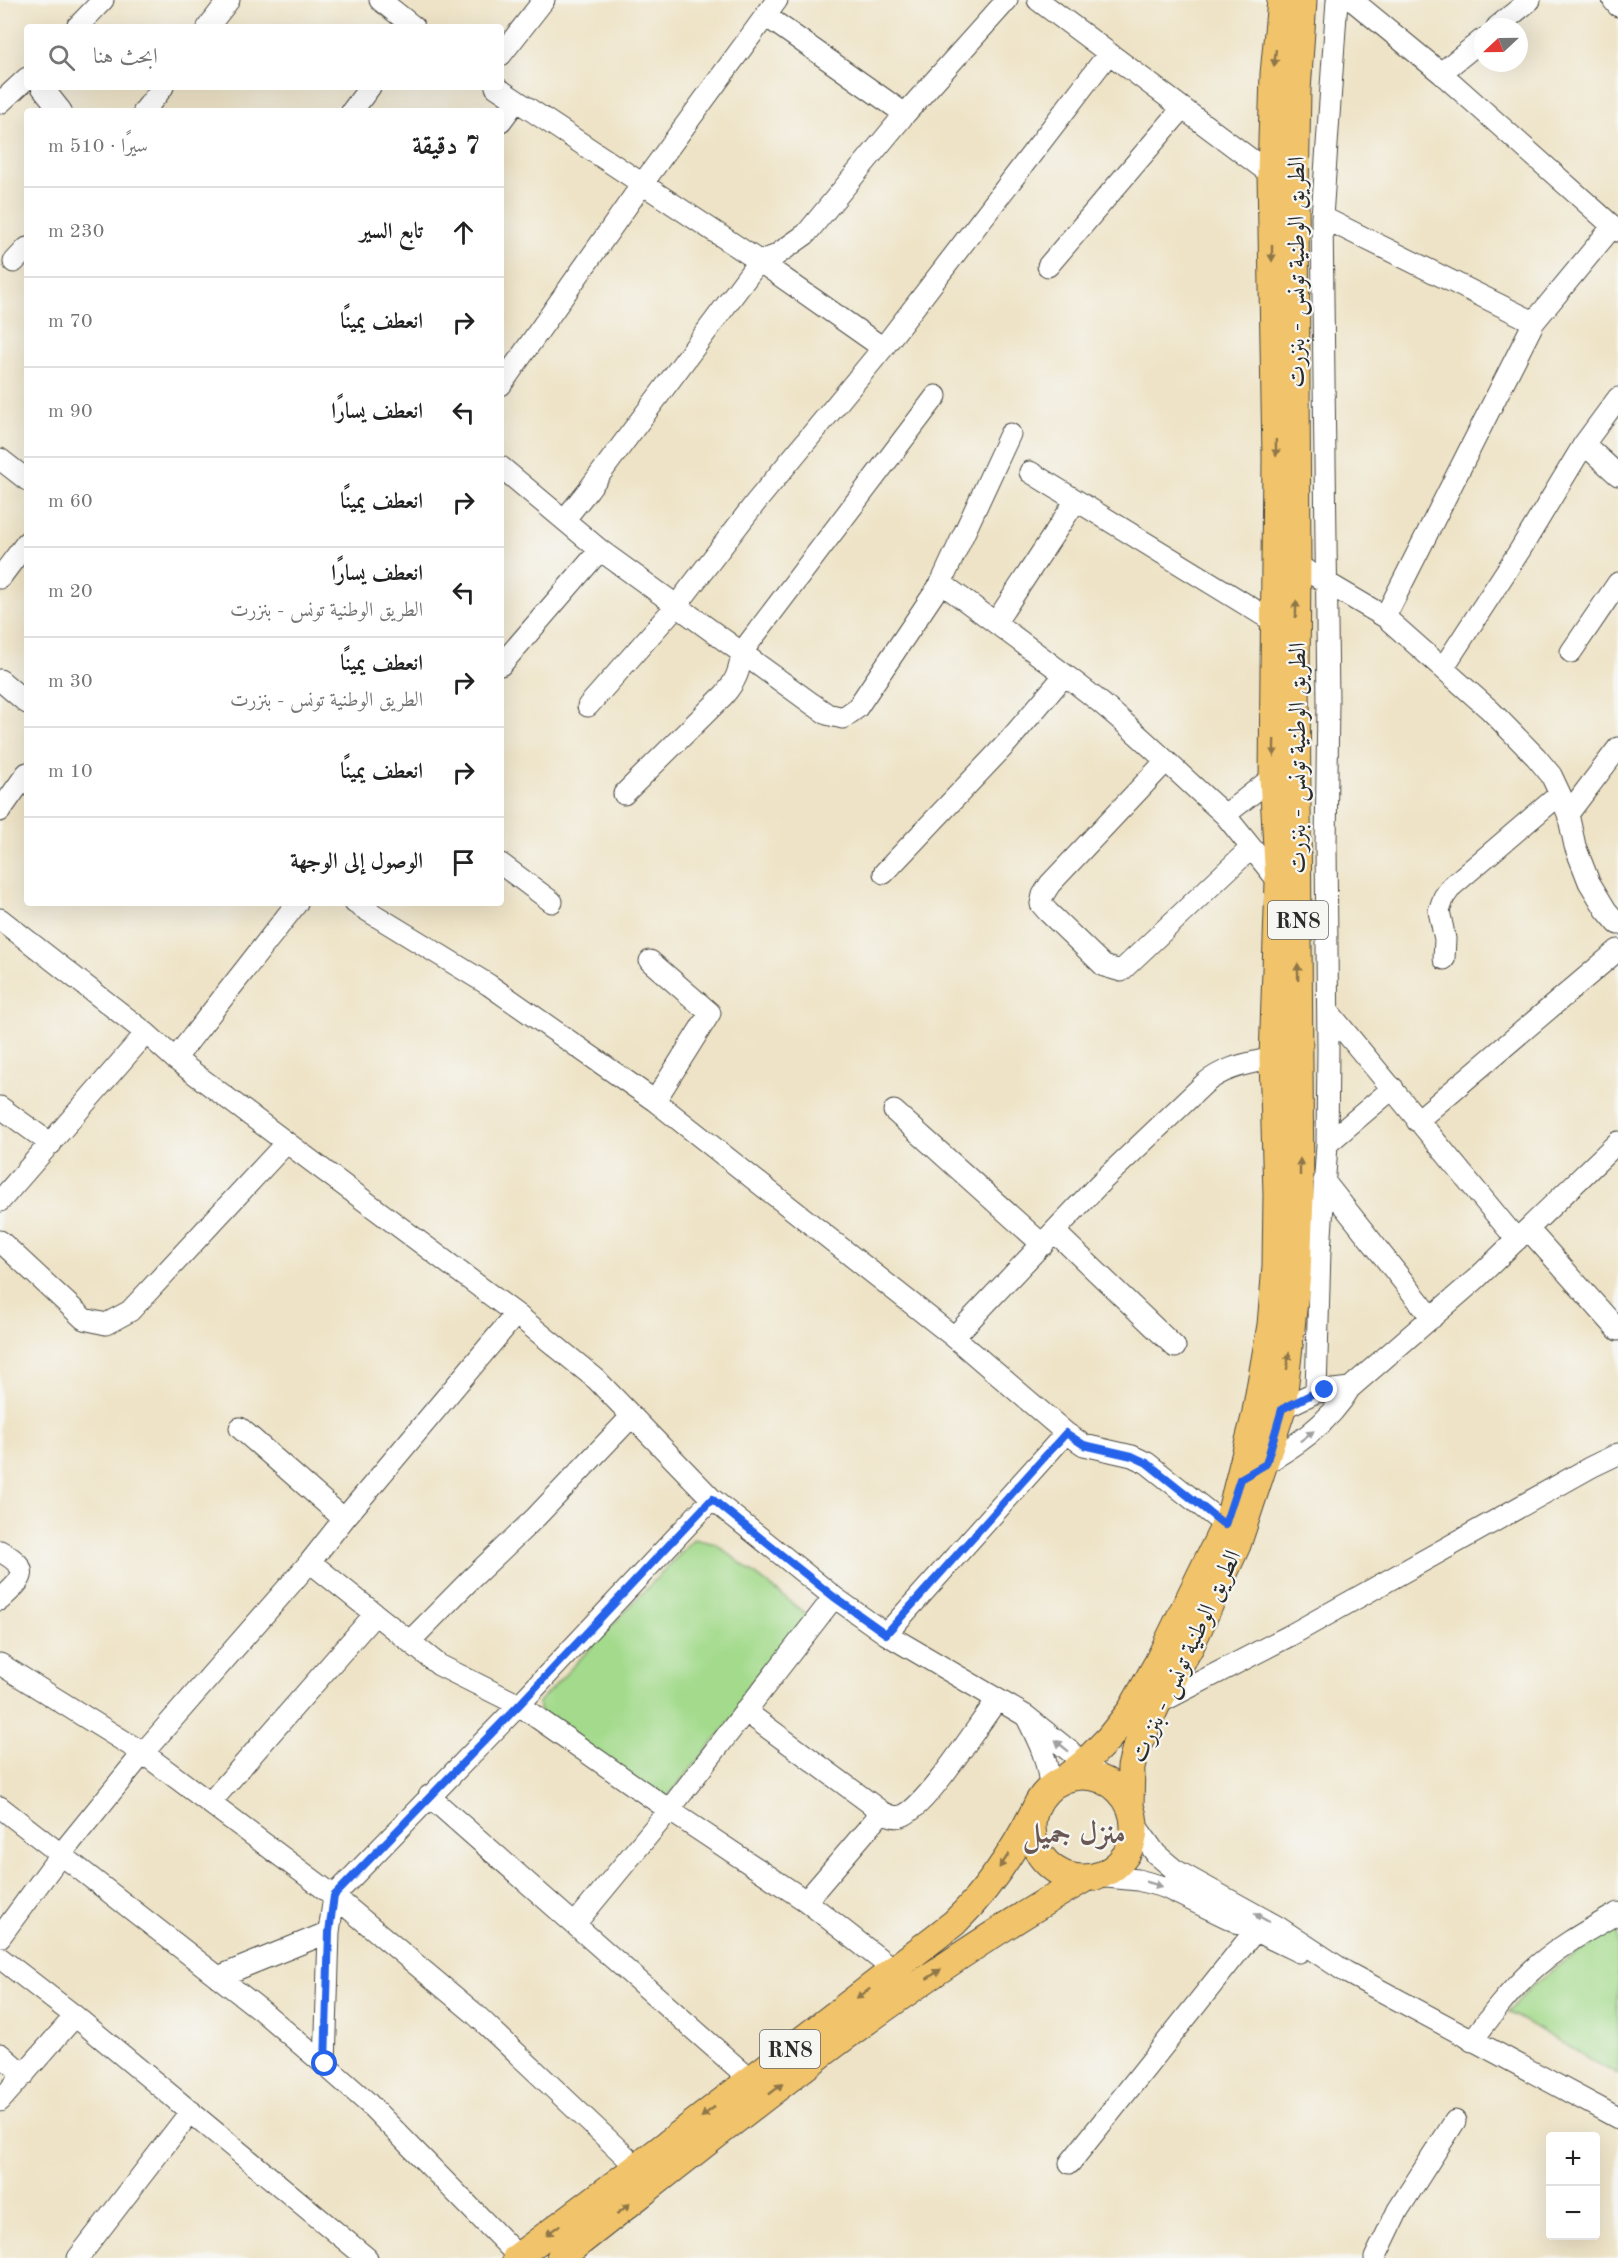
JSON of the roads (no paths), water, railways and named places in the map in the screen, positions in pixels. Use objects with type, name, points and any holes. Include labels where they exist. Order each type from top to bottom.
[{"type":"main road","name":"الطريق الوطنية تونس - بنزرت","points":[[1132,1815],[1131,1767],[1135,1751],[1157,1704],[1190,1647],[1237,1545],[1266,1464],[1282,1409],[1297,1274],[1300,1195],[1285,709],[1276,623],[1276,458],[1271,174],[1274,74],[1281,0]]},
{"type":"main road","name":"الطريق الوطنية تونس - بنزرت","points":[[1066,1777],[1109,1738],[1131,1710],[1157,1664],[1225,1525],[1240,1479],[1254,1422],[1271,1325],[1276,1266],[1272,1058],[1279,882],[1273,777],[1285,709],[1297,565],[1295,192],[1297,79],[1303,0]]},
{"type":"main road","points":[[1066,1777],[1087,1776],[1108,1782],[1121,1793],[1132,1815]]},
{"type":"main road","name":"RN8","points":[[518,2257],[954,1923],[977,1901],[1024,1832],[1040,1799],[1066,1777]]},
{"type":"main road","points":[[1034,1811],[1032,1828],[1035,1844],[1043,1858],[1055,1870],[1070,1876],[1091,1877]]},
{"type":"main road","name":"RN8","points":[[560,2258],[817,2057],[882,2010],[1022,1915],[1091,1877],[1112,1869],[1125,1857],[1132,1840],[1132,1815]]},
{"type":"street","points":[[80,24],[103,0]]},
{"type":"street","points":[[210,24],[229,0]]},
{"type":"street","points":[[380,0],[410,24]]},
{"type":"street","points":[[504,52],[544,0]]},
{"type":"street","points":[[565,519],[590,489],[759,261],[775,256],[806,234],[905,114],[1007,0]]},
{"type":"street","points":[[1038,0],[1295,192]]},
{"type":"street","points":[[1316,1392],[1327,1144],[1328,1011],[1327,582],[1322,217],[1337,0]]},
{"type":"street","points":[[1352,0],[1441,73],[1615,228],[1534,322],[1385,617]]},
{"type":"street","points":[[1508,18],[1530,0]]},
{"type":"street","points":[[1613,0],[1618,6]]},
{"type":"street","points":[[504,381],[643,183],[771,8],[905,114]]},
{"type":"street","points":[[1441,73],[1474,46]]},
{"type":"street","points":[[588,706],[677,605],[764,493],[883,348],[1109,53]]},
{"type":"street","points":[[0,103],[24,81]]},
{"type":"street","points":[[44,90],[59,108]]},
{"type":"street","points":[[146,108],[161,90]]},
{"type":"street","points":[[354,108],[368,90]]},
{"type":"street","points":[[501,90],[759,261],[883,348]]},
{"type":"street","points":[[504,117],[516,100]]},
{"type":"street","points":[[1048,266],[1182,109]]},
{"type":"street","points":[[1322,217],[1534,322]]},
{"type":"street","points":[[624,794],[724,695],[740,672],[742,652],[936,396]]},
{"type":"street","points":[[1443,668],[1520,550],[1584,444],[1618,398]]},
{"type":"street","points":[[504,469],[600,550],[827,714],[843,718],[857,708],[941,583],[1010,434]]},
{"type":"street","points":[[1584,444],[1618,475]]},
{"type":"street","points":[[0,459],[24,478]]},
{"type":"street","points":[[1030,472],[1276,623]]},
{"type":"street","points":[[996,622],[1076,502]]},
{"type":"street","points":[[0,578],[24,546]]},
{"type":"street","points":[[508,641],[600,550]]},
{"type":"street","points":[[1297,565],[1385,617],[1490,710],[1536,757],[1551,775],[1564,804],[1575,846],[1588,882],[1618,924]]},
{"type":"street","points":[[941,583],[996,622],[1166,761],[1225,815],[1279,882]]},
{"type":"street","points":[[1571,652],[1618,583]]},
{"type":"street","points":[[884,873],[1006,744],[1064,676]]},
{"type":"street","points":[[0,680],[24,700]]},
{"type":"street","points":[[1444,959],[1444,939],[1439,911],[1444,897],[1452,886],[1564,804],[1618,748]]},
{"type":"street","points":[[1166,761],[1050,884],[1042,895],[1041,904],[1048,912],[1104,966],[1121,971],[1251,848]]},
{"type":"street","points":[[0,812],[24,777]]},
{"type":"street","points":[[1225,815],[1273,777]]},
{"type":"street","points":[[504,866],[552,902]]},
{"type":"street","points":[[175,1059],[295,906]]},
{"type":"street","points":[[360,906],[489,985],[655,1101],[954,1337],[1066,1433],[1084,1445],[1132,1456],[1147,1463],[1225,1525]]},
{"type":"street","points":[[0,920],[175,1059],[516,1314],[596,1379],[712,1499],[834,1597],[886,1634],[1026,1716],[1066,1777]]},
{"type":"street","points":[[1417,1121],[1618,950]]},
{"type":"street","points":[[650,961],[710,1013],[655,1101]]},
{"type":"street","points":[[1328,1011],[1393,1088],[1417,1121],[1523,1234],[1618,1330]]},
{"type":"street","points":[[0,1201],[146,1034]]},
{"type":"street","points":[[954,1337],[1100,1183],[1216,1074],[1228,1068],[1272,1058]]},
{"type":"street","points":[[1327,1144],[1393,1088]]},
{"type":"street","points":[[0,1107],[51,1144]]},
{"type":"street","points":[[894,1111],[1175,1347]]},
{"type":"street","points":[[1240,1479],[1308,1435],[1336,1410],[1350,1388],[1432,1318],[1618,1142]]},
{"type":"street","points":[[0,1241],[84,1319],[106,1324],[130,1311],[286,1143]]},
{"type":"street","points":[[1324,1181],[1432,1318]]},
{"type":"street","points":[[0,1937],[62,1854],[143,1753],[310,1562],[516,1314]]},
{"type":"street","points":[[1254,1422],[1316,1392],[1350,1388]]},
{"type":"street","points":[[410,1641],[536,1518],[631,1417]]},
{"type":"street","points":[[240,1428],[344,1519]]},
{"type":"street","points":[[886,1634],[1066,1433]]},
{"type":"street","points":[[1157,1704],[1289,1636],[1618,1454]]},
{"type":"street","points":[[325,2064],[329,1932],[334,1896],[519,1705],[712,1499]]},
{"type":"street","points":[[0,1551],[15,1560],[22,1575],[14,1587],[0,1600]]},
{"type":"street","points":[[310,1562],[440,1665],[519,1705],[669,1810],[806,1901],[894,1970]]},
{"type":"street","points":[[574,1923],[669,1810],[834,1597]]},
{"type":"street","points":[[210,1803],[375,1614]]},
{"type":"street","points":[[0,1664],[143,1753],[334,1896],[474,2013],[637,2167]]},
{"type":"street","points":[[745,1711],[892,1817],[902,1816],[915,1808],[997,1700]]},
{"type":"street","points":[[1026,1716],[1049,1768],[1066,1777]]},
{"type":"street","points":[[429,1796],[751,2080]]},
{"type":"street","points":[[0,1807],[218,1977],[325,2064],[367,2102],[518,2257]]},
{"type":"street","points":[[806,1901],[882,1812]]},
{"type":"street","points":[[1132,1815],[1156,1854],[1175,1870],[1278,1927],[1346,1972],[1618,2118]]},
{"type":"street","points":[[1091,1877],[1138,1880],[1164,1887],[1254,1932],[1346,1972]]},
{"type":"street","points":[[1472,2041],[1502,2002],[1530,1972],[1618,1912]]},
{"type":"street","points":[[218,1977],[329,1932]]},
{"type":"street","points":[[1070,2163],[1254,1932]]},
{"type":"street","points":[[0,1958],[75,2016],[367,2258]]},
{"type":"street","points":[[0,2101],[75,2016]]},
{"type":"street","points":[[0,2054],[24,2075]]},
{"type":"street","points":[[78,2258],[190,2111]]},
{"type":"street","points":[[1375,2258],[1398,2210],[1455,2121]]},
{"type":"district","name":"منزل جميل","points":[[1074,1833]]}]
